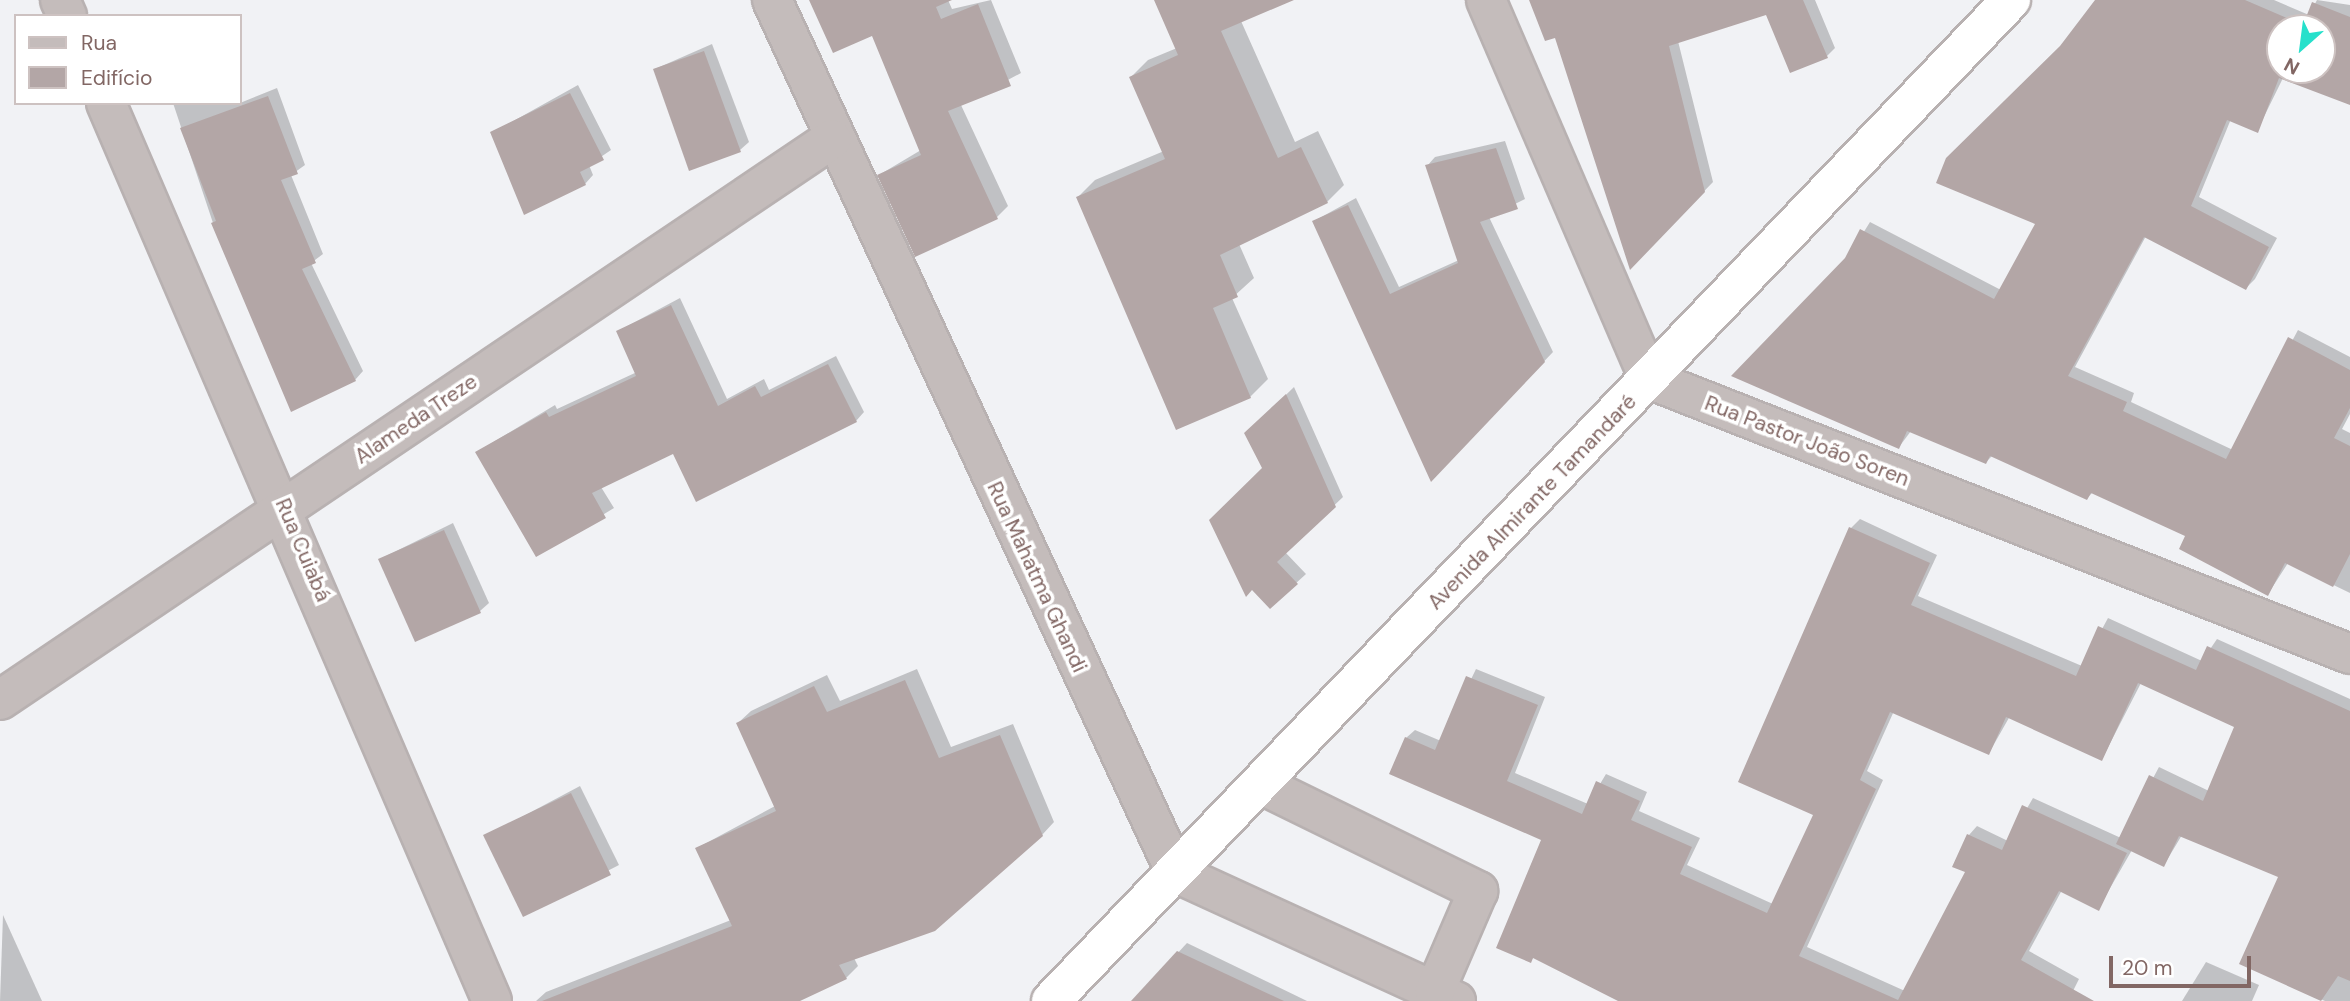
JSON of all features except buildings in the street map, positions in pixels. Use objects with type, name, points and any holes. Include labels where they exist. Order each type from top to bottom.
[{"type":"highway","name":"Avenida Almirante Tamandaré","points":[[1051,1001],[1262,785],[2011,0]]},
{"type":"street","name":"Rua Mahatma Ghandi","points":[[772,0],[832,139],[1176,873]]},
{"type":"street","points":[[1486,0],[1649,379]]},
{"type":"street","name":"Rua Cuiabá","points":[[107,105],[285,507],[492,1001]]},
{"type":"street","name":"Alameda Treze","points":[[0,700],[832,139]]},
{"type":"street","name":"Rua Pastor João Soren","points":[[1649,379],[2350,653]]},
{"type":"street","points":[[1176,873],[1445,996],[1478,891],[1262,785]]}]
